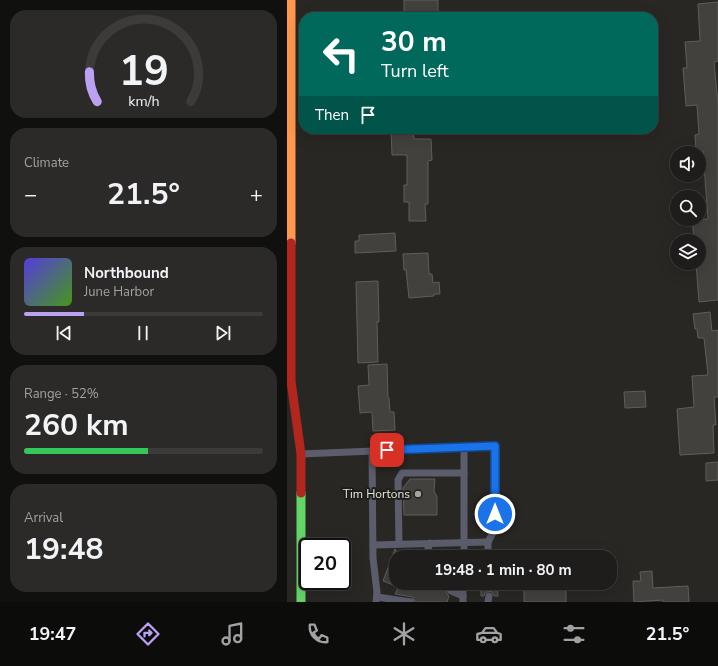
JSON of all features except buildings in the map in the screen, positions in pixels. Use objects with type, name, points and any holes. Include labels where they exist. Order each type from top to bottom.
[{"type":"main road","points":[[291,0],[291,381],[301,454],[298,601]]},
{"type":"main road","points":[[287,409],[291,381]]},
{"type":"lane","points":[[301,454],[495,446],[496,527],[488,542],[488,550]]},
{"type":"lane","points":[[464,447],[464,550]]},
{"type":"lane","points":[[372,451],[373,558],[377,600],[409,601]]},
{"type":"lane","points":[[399,544],[398,480],[402,473],[464,473]]},
{"type":"lane","points":[[373,544],[488,542]]},
{"type":"lane","points":[[427,550],[429,543]]},
{"type":"lane","points":[[451,591],[463,599]]},
{"type":"traffic: fast","points":[[301,493],[301,602]]},
{"type":"traffic: slow","points":[[291,0],[291,243]]},
{"type":"traffic: jam","points":[[291,243],[291,381],[301,454],[301,493]]},
{"type":"place","name":"Tim Hortons","points":[[418,494]]},
{"type":"route","points":[[387,450],[495,446],[495,514]]}]
